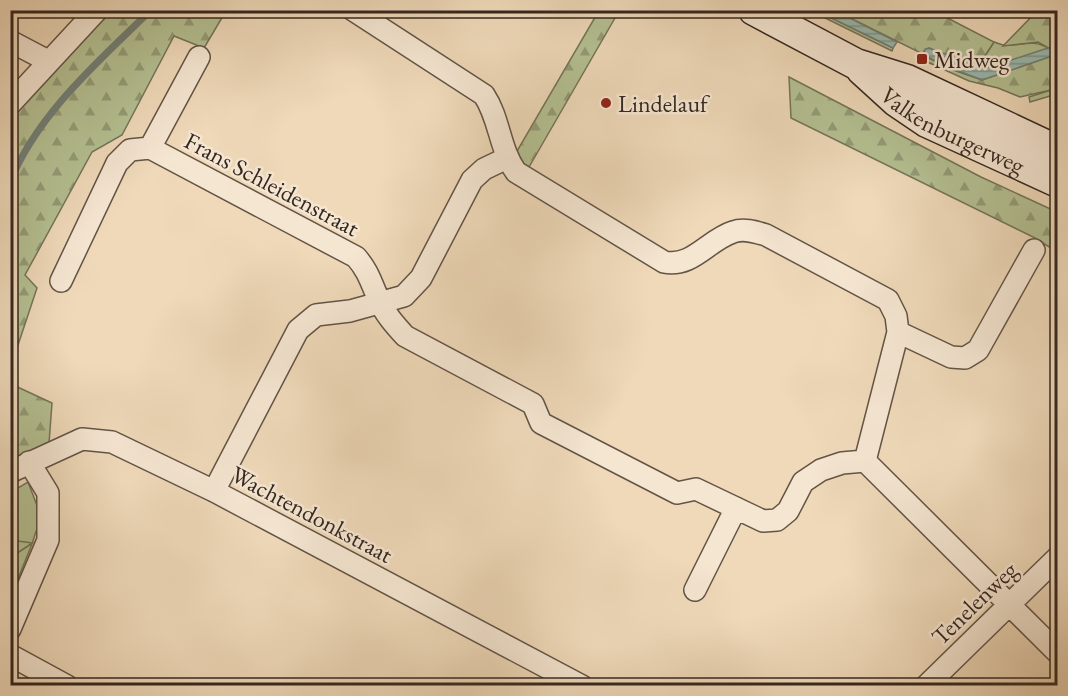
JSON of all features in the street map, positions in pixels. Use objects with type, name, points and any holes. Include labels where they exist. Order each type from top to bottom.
[{"type":"main road","name":"Valkenburgerweg","points":[[754,10],[856,64],[907,81],[1054,160]]},
{"type":"street","points":[[10,104],[97,10]]},
{"type":"street","points":[[353,10],[484,95],[493,108],[507,158],[516,172],[664,262],[675,264],[684,262],[734,232],[750,231],[766,235],[888,300],[896,316],[898,332],[865,461],[1058,653]]},
{"type":"street","points":[[10,41],[48,61]]},
{"type":"street","points":[[61,281],[117,164],[130,150],[150,148],[199,57]]},
{"type":"street","name":"Frans Schleidenstraat","points":[[150,148],[356,257],[367,269],[379,302],[405,336],[533,404],[541,423],[677,493],[696,489],[763,521],[777,520],[788,511],[803,482],[821,470],[842,463],[865,461]]},
{"type":"street","points":[[214,491],[298,330],[316,315],[350,311],[404,296],[415,286],[472,180],[484,169],[507,158]]},
{"type":"street","points":[[898,332],[951,357],[965,358],[978,350],[1034,250]]},
{"type":"street","name":"Wachtendonkstraat","points":[[20,467],[82,439],[112,442],[214,491],[582,686]]},
{"type":"street","points":[[10,628],[48,540],[48,493],[20,467]]},
{"type":"street","points":[[695,590],[736,508]]},
{"type":"street","name":"Tenelenweg","points":[[926,686],[1058,557]]},
{"type":"street","points":[[10,655],[67,686]]},
{"type":"green space","points":[[106,11],[226,11],[204,48],[174,36],[122,135],[92,152],[25,275],[37,288],[17,348],[11,348],[11,116]]},
{"type":"green space","points":[[592,11],[619,11],[529,167],[513,158],[597,14]]},
{"type":"green space","points":[[811,11],[817,11],[893,48],[892,51]]},
{"type":"green space","points":[[836,11],[934,11],[994,42],[977,68],[929,48],[924,51],[926,57],[982,80],[1057,54],[1057,86],[1051,90],[1020,97],[998,88],[969,81],[921,59],[923,54]]},
{"type":"green space","points":[[1037,11],[1057,11],[1057,45],[1050,49],[1038,42],[1003,46]]},
{"type":"green space","points":[[994,42],[1002,45],[1035,43],[1050,49],[987,69],[977,68]]},
{"type":"green space","points":[[789,77],[981,177],[1057,212],[1057,252],[1035,238],[791,118]]},
{"type":"green space","points":[[1057,86],[1057,94],[1030,102],[1029,97]]},
{"type":"green space","points":[[11,384],[52,403],[49,443],[11,459]]},
{"type":"green space","points":[[28,482],[41,516],[32,544],[11,596],[11,557],[31,544],[11,540],[11,492]]},
{"type":"green space","points":[[11,540],[32,543],[11,557]]},
{"type":"water","points":[[817,11],[836,11],[897,42],[893,48]]},
{"type":"water","points":[[1057,45],[1055,55],[982,80],[924,55],[925,49],[929,48],[984,69]]},
{"type":"waterway","points":[[10,182],[22,157],[53,111],[91,69],[151,10]]},
{"type":"place","name":"Midweg","points":[[922,59]]},
{"type":"place","name":"Lindelauf","points":[[606,103]]}]
